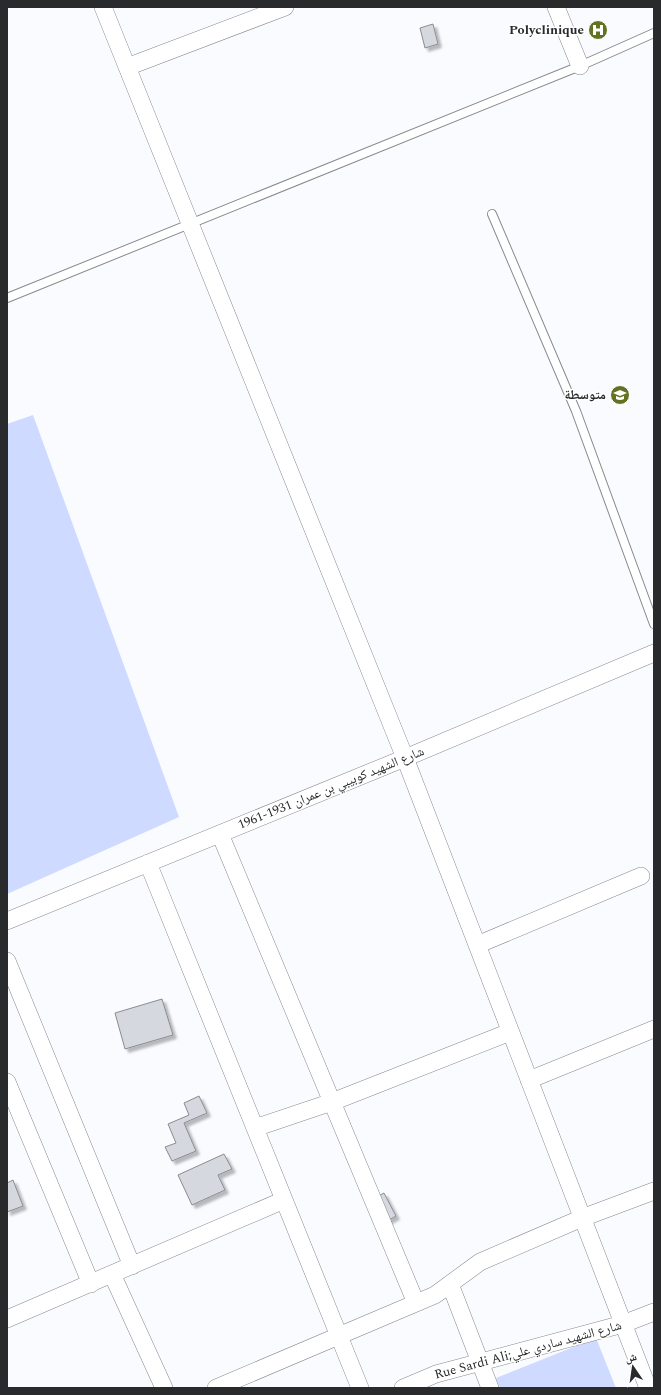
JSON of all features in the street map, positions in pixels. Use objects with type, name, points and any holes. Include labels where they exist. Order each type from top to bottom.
[{"type":"street","points":[[103,7],[405,758],[648,1388]]},
{"type":"street","points":[[127,67],[285,7]]},
{"type":"street","points":[[556,7],[580,66]]},
{"type":"street","name":"شارع الشهيد كوبيبي بن عمران 1931-1961","points":[[7,921],[405,758],[654,653]]},
{"type":"street","points":[[220,834],[416,1303]]},
{"type":"street","points":[[148,863],[360,1388]]},
{"type":"street","points":[[477,945],[641,876]]},
{"type":"street","points":[[7,961],[132,1266]]},
{"type":"street","points":[[529,1080],[654,1029]]},
{"type":"street","points":[[255,1128],[332,1102],[510,1032]]},
{"type":"street","points":[[7,1082],[91,1284]]},
{"type":"street","points":[[216,1388],[435,1295],[480,1262],[582,1218],[654,1191]]},
{"type":"street","points":[[7,1319],[284,1200]]},
{"type":"street","points":[[112,1274],[164,1388]]},
{"type":"street","points":[[450,1284],[490,1388]]},
{"type":"street","name":"Rue Sardi Ali;شارع الشهيد ساردي علي","points":[[403,1388],[436,1374],[623,1324],[654,1312]]},
{"type":"lane","points":[[7,298],[580,66],[654,33]]},
{"type":"lane","points":[[492,214],[576,411],[654,624]]},
{"type":"shaded area","points":[[33,415],[179,817],[7,894],[7,424]]},
{"type":"shaded area","points":[[596,1338],[616,1388],[500,1388],[496,1378]]},
{"type":"building","points":[[433,24],[438,44],[425,48],[420,28]]},
{"type":"building","points":[[162,999],[173,1035],[125,1049],[115,1013]]},
{"type":"building","points":[[199,1096],[207,1113],[184,1123],[196,1151],[172,1161],[165,1147],[176,1143],[168,1124],[189,1115],[184,1103]]},
{"type":"building","points":[[224,1154],[232,1169],[218,1175],[225,1190],[192,1205],[178,1175]]},
{"type":"building","points":[[13,1180],[23,1206],[7,1212],[7,1183]]},
{"type":"building","points":[[384,1193],[396,1216],[382,1224],[369,1201]]},
{"type":"place","name":"Polyclinique","points":[[598,30]]},
{"type":"place","name":"متوسطة","points":[[620,395]]}]
